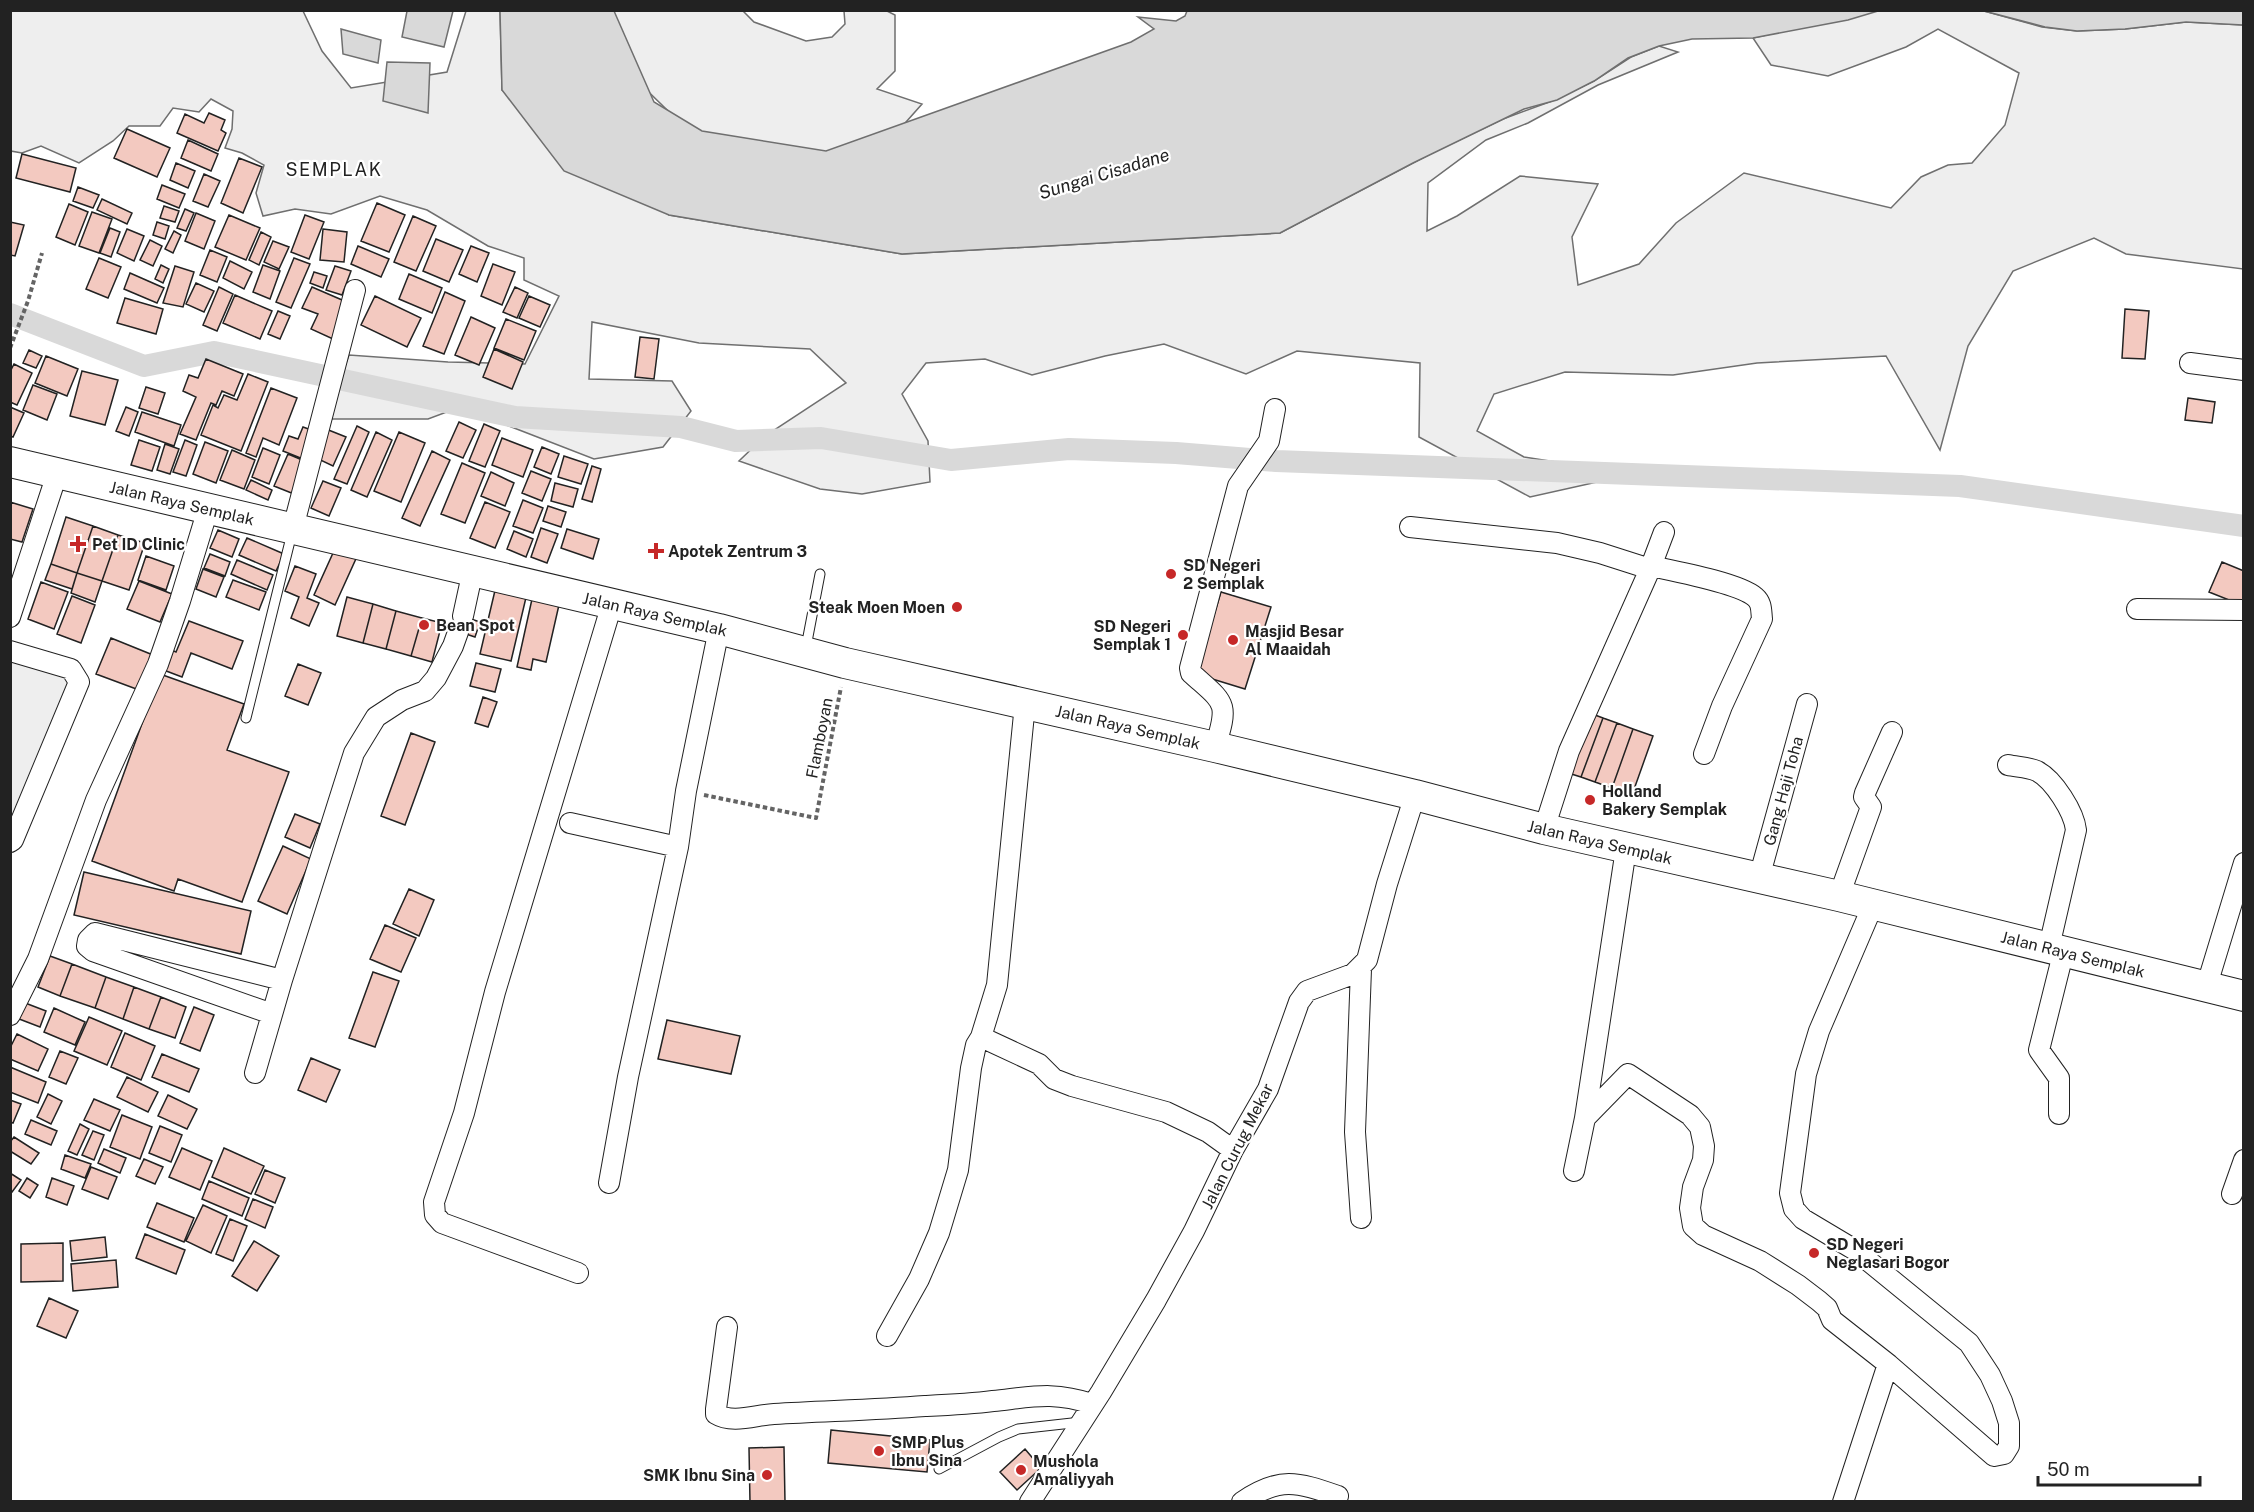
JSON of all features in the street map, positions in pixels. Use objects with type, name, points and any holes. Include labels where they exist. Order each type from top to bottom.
[{"type":"main road","name":"Jalan Raya Semplak","points":[[10,462],[719,629],[845,663],[1215,747],[1626,849],[1839,896],[2244,996]]},
{"type":"street","points":[[293,528],[355,291]]},
{"type":"street","points":[[2190,363],[2244,370]]},
{"type":"street","points":[[1215,747],[1223,722],[1222,701],[1191,673],[1190,668],[1238,486],[1269,441],[1275,409]]},
{"type":"street","points":[[10,617],[57,474]]},
{"type":"street","points":[[10,1015],[38,959],[96,800],[158,664],[208,509]]},
{"type":"street","points":[[1410,527],[1557,543],[1600,552],[1651,568],[1689,574],[1741,590],[1754,597],[1761,604],[1762,619],[1722,706],[1704,754]]},
{"type":"street","points":[[1544,829],[1569,752],[1651,568],[1664,532]]},
{"type":"street","points":[[255,1073],[354,753],[376,717],[402,700],[425,691],[436,678],[453,646],[473,570]]},
{"type":"street","points":[[578,1273],[442,1223],[435,1215],[434,1202],[465,1113],[495,992],[612,604]]},
{"type":"street","points":[[2138,609],[2244,610]]},
{"type":"street","points":[[609,1183],[628,1077],[678,847],[686,791],[719,629]]},
{"type":"street","points":[[10,651],[71,669],[79,682],[13,840],[10,842]]},
{"type":"street","points":[[887,1336],[920,1279],[939,1233],[958,1170],[971,1068],[976,1045],[981,1038],[997,985],[1024,704]]},
{"type":"street","name":"Gang Haji Toha","points":[[1759,878],[1807,704]]},
{"type":"street","points":[[1839,896],[1871,807],[1864,797],[1865,793],[1892,732]]},
{"type":"street","points":[[2008,765],[2036,771],[2052,783],[2075,819],[2076,830],[2039,1050],[2059,1078],[2059,1114]]},
{"type":"street","points":[[1360,1218],[1355,1132],[1361,969],[1367,960],[1387,884],[1415,795]]},
{"type":"street","points":[[570,823],[678,847]]},
{"type":"street","points":[[1574,1171],[1585,1118],[1626,849]]},
{"type":"street","points":[[2206,988],[2244,863]]},
{"type":"street","points":[[1585,1118],[1628,1074],[1690,1115],[1700,1127],[1704,1146],[1703,1160],[1693,1187],[1690,1208],[1694,1226],[1704,1235],[1760,1262],[1798,1285],[1827,1308],[1832,1320],[1888,1364],[1994,1456],[2004,1454],[2009,1446],[2009,1423],[1990,1375],[1969,1343],[1855,1250],[1803,1219],[1794,1209],[1790,1193],[1806,1074],[1819,1031],[1873,905]]},
{"type":"street","points":[[272,1014],[93,951],[87,946],[88,940],[95,933],[282,980]]},
{"type":"street","name":"Jalan Curug Mekar","points":[[1034,1501],[1156,1300],[1194,1231],[1233,1150],[1268,1089],[1299,1002],[1307,991],[1361,969]]},
{"type":"street","points":[[981,1038],[1039,1064],[1054,1079],[1166,1112],[1208,1132],[1233,1150]]},
{"type":"street","points":[[2232,1194],[2244,1160]]},
{"type":"street","points":[[727,1327],[716,1409],[716,1414],[723,1417],[876,1410],[991,1402],[1043,1395],[1070,1396],[1092,1404]]},
{"type":"street","points":[[1843,1502],[1888,1364]]},
{"type":"street","points":[[1242,1502],[1259,1490],[1288,1482],[1309,1486],[1338,1496]]},
{"type":"lane","points":[[246,718],[293,528]]},
{"type":"lane","points":[[805,653],[820,574]]},
{"type":"lane","points":[[939,1469],[1018,1429],[1081,1422]]},
{"type":"path","points":[[10,348],[28,301],[42,253]]},
{"type":"path","name":"Flamboyan","points":[[686,791],[816,818],[845,663]]},
{"type":"shaded area","points":[[605,10],[743,11],[754,22],[806,41],[832,37],[845,24],[844,11],[887,11],[895,15],[895,71],[877,89],[922,104],[866,167],[700,142],[622,66]]},
{"type":"shaded area","points":[[1878,10],[1984,11],[2042,27],[2077,31],[2125,29],[2186,22],[2243,25],[2243,269],[2126,254],[2094,238],[2013,271],[1968,346],[1940,450],[1886,356],[1757,363],[1673,375],[1565,372],[1494,394],[1477,431],[1524,457],[1633,474],[1530,497],[1419,437],[1420,363],[1297,351],[1246,374],[1164,344],[1105,356],[1032,375],[985,359],[926,363],[902,394],[928,441],[930,482],[862,494],[820,489],[739,461],[765,436],[846,383],[810,349],[699,343],[592,322],[589,379],[672,381],[691,411],[663,447],[594,459],[460,407],[428,419],[326,419],[349,355],[448,362],[525,364],[559,296],[524,280],[524,258],[488,246],[427,210],[380,196],[331,214],[295,209],[263,216],[256,193],[264,165],[242,153],[225,148],[232,129],[233,111],[211,99],[199,112],[173,108],[160,126],[129,126],[113,141],[79,163],[41,146],[22,153],[11,151],[10,11],[303,11],[322,51],[351,88],[447,72],[466,11],[500,11],[502,90],[669,215],[902,254],[1280,233],[1432,153],[1503,119],[1552,101],[1594,81],[1631,57],[1659,46],[1678,52],[1598,85],[1528,123],[1486,140],[1428,183],[1427,231],[1457,216],[1520,176],[1598,184],[1572,237],[1578,285],[1639,264],[1676,223],[1744,173],[1891,208],[1921,177],[1948,165],[1972,163],[2005,125],[2019,73],[1938,29],[1906,47],[1828,76],[1771,65],[1753,38]]},
{"type":"shaded area","points":[[10,661],[65,675],[71,687],[11,826]]},
{"type":"water","points":[[407,11],[453,11],[444,47],[402,37]]},
{"type":"water","name":"Sungai Cisadane","points":[[500,11],[614,11],[654,102],[702,131],[826,151],[1131,42],[1154,29],[1138,17],[1176,21],[1185,16],[1187,11],[1878,11],[1848,20],[1753,38],[1692,39],[1659,46],[1628,58],[1594,81],[1557,100],[1524,109],[1413,163],[1280,233],[902,254],[669,215],[564,171],[502,90]]},
{"type":"water","points":[[1984,11],[2243,11],[2243,25],[2186,22],[2125,29],[2077,31],[2045,27]]},
{"type":"water","points":[[341,29],[381,40],[378,63],[343,54]]},
{"type":"water","points":[[387,62],[430,63],[428,113],[383,101]]},
{"type":"building","points":[[209,113],[225,120],[221,130],[226,133],[218,151],[177,133],[185,114],[204,123]]},
{"type":"building","points":[[127,129],[170,148],[157,177],[114,158]]},
{"type":"building","points":[[188,140],[218,154],[211,171],[181,158]]},
{"type":"building","points":[[22,154],[76,168],[70,192],[16,178]]},
{"type":"building","points":[[239,158],[262,167],[243,213],[221,203]]},
{"type":"building","points":[[176,163],[195,171],[188,188],[170,180]]},
{"type":"building","points":[[204,174],[220,181],[208,207],[193,201]]},
{"type":"building","points":[[162,185],[185,194],[179,208],[157,199]]},
{"type":"building","points":[[78,187],[99,195],[93,208],[73,201]]},
{"type":"building","points":[[102,199],[132,213],[127,224],[97,210]]},
{"type":"building","points":[[377,203],[405,215],[389,252],[361,241]]},
{"type":"building","points":[[69,204],[88,212],[75,245],[56,237]]},
{"type":"building","points":[[164,206],[179,211],[175,222],[160,218]]},
{"type":"building","points":[[185,209],[194,213],[186,231],[177,228]]},
{"type":"building","points":[[92,212],[112,219],[99,253],[79,246]]},
{"type":"building","points":[[196,213],[215,221],[204,249],[185,241]]},
{"type":"building","points":[[229,215],[260,228],[246,260],[215,247]]},
{"type":"building","points":[[305,215],[324,222],[309,259],[291,252]]},
{"type":"building","points":[[413,216],[436,226],[416,271],[394,262]]},
{"type":"building","points":[[10,222],[24,225],[15,256],[10,255]]},
{"type":"building","points":[[157,222],[169,226],[165,239],[153,235]]},
{"type":"building","points":[[110,228],[120,232],[111,257],[100,253]]},
{"type":"building","points":[[127,229],[144,236],[134,261],[117,253]]},
{"type":"building","points":[[323,229],[347,232],[344,262],[320,260]]},
{"type":"building","points":[[174,231],[181,235],[173,253],[165,249]]},
{"type":"building","points":[[261,232],[271,237],[259,265],[249,260]]},
{"type":"building","points":[[436,239],[463,250],[449,282],[423,271]]},
{"type":"building","points":[[150,240],[162,246],[153,266],[140,260]]},
{"type":"building","points":[[273,241],[289,247],[279,269],[264,262]]},
{"type":"building","points":[[358,246],[389,259],[381,277],[351,264]]},
{"type":"building","points":[[471,246],[489,253],[477,282],[459,274]]},
{"type":"building","points":[[210,250],[227,257],[217,282],[200,275]]},
{"type":"building","points":[[99,258],[121,267],[108,298],[86,289]]},
{"type":"building","points":[[294,258],[310,264],[291,308],[276,302]]},
{"type":"building","points":[[230,261],[252,272],[244,289],[223,278]]},
{"type":"building","points":[[493,264],[515,272],[502,305],[481,296]]},
{"type":"building","points":[[161,265],[169,269],[163,283],[155,279]]},
{"type":"building","points":[[263,265],[280,271],[270,299],[253,292]]},
{"type":"building","points":[[175,266],[194,272],[183,307],[163,303]]},
{"type":"building","points":[[335,266],[351,271],[342,295],[326,290]]},
{"type":"building","points":[[314,272],[327,276],[323,288],[310,283]]},
{"type":"building","points":[[130,273],[164,288],[157,303],[124,289]]},
{"type":"building","points":[[409,274],[442,288],[432,313],[399,299]]},
{"type":"building","points":[[196,283],[214,291],[204,312],[186,304]]},
{"type":"building","points":[[219,287],[233,294],[217,331],[203,325]]},
{"type":"building","points":[[312,287],[349,303],[333,339],[311,329],[318,314],[302,308]]},
{"type":"building","points":[[515,287],[528,293],[517,318],[503,312]]},
{"type":"building","points":[[445,292],[465,301],[444,354],[423,346]]},
{"type":"building","points":[[235,295],[272,311],[260,339],[223,323]]},
{"type":"building","points":[[375,296],[421,318],[407,347],[361,325]]},
{"type":"building","points":[[529,296],[550,305],[540,327],[519,318]]},
{"type":"building","points":[[125,298],[163,309],[156,334],[117,323]]},
{"type":"building","points":[[2125,309],[2149,311],[2145,359],[2122,358]]},
{"type":"building","points":[[278,311],[290,316],[280,339],[268,334]]},
{"type":"building","points":[[471,317],[495,328],[479,365],[455,355]]},
{"type":"building","points":[[506,319],[536,331],[524,360],[494,348]]},
{"type":"building","points":[[640,337],[659,339],[654,379],[635,377]]},
{"type":"building","points":[[494,349],[523,362],[512,389],[483,377]]},
{"type":"building","points":[[29,350],[42,356],[36,368],[23,363]]},
{"type":"building","points":[[46,356],[78,369],[67,396],[35,383]]},
{"type":"building","points":[[206,359],[243,374],[234,396],[222,391],[216,405],[211,403],[196,440],[180,434],[196,397],[183,391],[189,375],[198,378]]},
{"type":"building","points":[[14,364],[32,373],[17,405],[10,402],[10,372]]},
{"type":"building","points":[[82,371],[118,380],[105,425],[70,416]]},
{"type":"building","points":[[248,374],[268,382],[241,451],[201,435],[213,405],[218,408],[224,395],[237,400]]},
{"type":"building","points":[[33,385],[57,394],[47,420],[23,410]]},
{"type":"building","points":[[146,387],[165,393],[158,414],[139,408]]},
{"type":"building","points":[[271,388],[297,398],[279,445],[263,438],[256,457],[246,453]]},
{"type":"building","points":[[2188,398],[2215,402],[2212,423],[2185,420]]},
{"type":"building","points":[[10,407],[24,413],[13,437],[10,436]]},
{"type":"building","points":[[126,407],[138,412],[129,436],[116,431]]},
{"type":"building","points":[[142,412],[181,425],[174,446],[135,432]]},
{"type":"building","points":[[459,422],[476,430],[463,458],[446,451]]},
{"type":"building","points":[[484,424],[500,431],[485,467],[469,461]]},
{"type":"building","points":[[357,426],[369,432],[347,484],[334,479]]},
{"type":"building","points":[[303,427],[314,431],[303,459],[283,451],[289,436],[298,439]]},
{"type":"building","points":[[326,429],[346,437],[333,466],[314,457]]},
{"type":"building","points":[[376,432],[392,440],[367,497],[351,490]]},
{"type":"building","points":[[399,432],[425,443],[401,502],[374,491]]},
{"type":"building","points":[[502,438],[533,450],[523,477],[492,465]]},
{"type":"building","points":[[139,440],[160,447],[152,471],[131,465]]},
{"type":"building","points":[[185,440],[197,445],[186,476],[173,472]]},
{"type":"building","points":[[205,442],[228,451],[216,483],[193,474]]},
{"type":"building","points":[[165,444],[179,449],[170,474],[157,470]]},
{"type":"building","points":[[542,447],[559,454],[551,474],[534,467]]},
{"type":"building","points":[[263,448],[280,455],[269,484],[252,477]]},
{"type":"building","points":[[232,450],[255,460],[244,489],[220,480]]},
{"type":"building","points":[[432,451],[450,460],[420,526],[402,518]]},
{"type":"building","points":[[288,454],[307,462],[294,494],[274,486]]},
{"type":"building","points":[[564,456],[588,464],[581,484],[558,477]]},
{"type":"building","points":[[462,463],[485,473],[465,523],[441,514]]},
{"type":"building","points":[[592,466],[601,469],[592,502],[582,499]]},
{"type":"building","points":[[531,471],[551,479],[542,501],[522,493]]},
{"type":"building","points":[[491,472],[514,483],[505,506],[481,496]]},
{"type":"building","points":[[251,480],[272,490],[268,500],[246,490]]},
{"type":"building","points":[[323,481],[341,488],[329,516],[311,508]]},
{"type":"building","points":[[555,483],[578,489],[573,507],[551,501]]},
{"type":"building","points":[[523,500],[543,508],[533,533],[513,526]]},
{"type":"building","points":[[10,502],[33,509],[22,542],[10,539]]},
{"type":"building","points":[[485,502],[510,512],[495,548],[470,538]]},
{"type":"building","points":[[548,506],[566,512],[561,527],[543,521]]},
{"type":"building","points":[[66,517],[93,526],[77,573],[51,564]]},
{"type":"building","points":[[93,526],[118,535],[102,581],[77,573]]},
{"type":"building","points":[[541,528],[558,534],[547,563],[531,557]]},
{"type":"building","points":[[567,529],[599,539],[593,559],[561,548]]},
{"type":"building","points":[[218,530],[239,539],[232,557],[210,548]]},
{"type":"building","points":[[514,531],[533,539],[526,557],[507,549]]},
{"type":"building","points":[[118,535],[145,543],[129,590],[102,581]]},
{"type":"building","points":[[247,538],[284,554],[276,571],[239,555]]},
{"type":"building","points":[[338,542],[359,552],[335,605],[314,595]]},
{"type":"building","points":[[210,554],[230,562],[225,576],[204,568]]},
{"type":"building","points":[[146,556],[174,566],[166,590],[138,580]]},
{"type":"building","points":[[237,560],[273,575],[267,590],[231,574]]},
{"type":"building","points":[[2222,562],[2244,571],[2244,606],[2209,592]]},
{"type":"building","points":[[51,564],[77,573],[72,589],[45,580]]},
{"type":"building","points":[[295,566],[316,574],[307,598],[319,603],[309,626],[291,618],[299,597],[285,591]]},
{"type":"building","points":[[203,569],[224,577],[216,597],[196,589]]},
{"type":"building","points":[[77,573],[102,581],[95,602],[71,593]]},
{"type":"building","points":[[233,580],[266,592],[259,610],[226,597]]},
{"type":"building","points":[[139,581],[172,594],[160,622],[127,609]]},
{"type":"building","points":[[41,582],[68,592],[54,629],[28,619]]},
{"type":"building","points":[[497,582],[528,589],[511,661],[480,654]]},
{"type":"building","points":[[534,590],[561,596],[546,662],[533,659],[531,670],[517,667]]},
{"type":"building","name":"Masjid Besar Al Maaidah","points":[[1221,592],[1271,607],[1245,689],[1196,674]]},
{"type":"building","points":[[72,596],[95,605],[81,643],[57,634]]},
{"type":"building","points":[[347,597],[373,604],[363,643],[337,636]]},
{"type":"building","points":[[373,604],[396,611],[386,649],[363,643]]},
{"type":"building","points":[[396,611],[422,618],[411,656],[386,649]]},
{"type":"building","points":[[459,615],[480,622],[475,637],[454,630]]},
{"type":"building","points":[[422,618],[442,623],[432,662],[411,656]]},
{"type":"building","points":[[189,621],[243,641],[232,669],[191,653],[182,677],[161,669],[169,649],[176,652]]},
{"type":"building","points":[[111,638],[153,655],[139,690],[96,674]]},
{"type":"building","points":[[476,663],[501,669],[495,692],[470,686]]},
{"type":"building","points":[[298,664],[321,673],[308,705],[285,696]]},
{"type":"building","points":[[160,674],[244,704],[227,750],[289,772],[242,902],[178,879],[174,891],[92,861]]},
{"type":"building","points":[[483,697],[497,702],[488,727],[475,723]]},
{"type":"building","points":[[1587,712],[1603,718],[1581,777],[1565,772]]},
{"type":"building","points":[[1603,718],[1617,723],[1595,782],[1581,777]]},
{"type":"building","points":[[1617,723],[1633,729],[1612,788],[1595,782]]},
{"type":"building","points":[[1633,729],[1653,736],[1632,795],[1612,788]]},
{"type":"building","points":[[411,733],[435,742],[405,825],[381,816]]},
{"type":"building","points":[[295,814],[320,824],[310,848],[285,837]]},
{"type":"building","points":[[283,846],[311,859],[287,914],[258,901]]},
{"type":"building","points":[[84,872],[251,911],[241,954],[74,915]]},
{"type":"building","points":[[409,889],[434,900],[419,936],[393,924]]},
{"type":"building","points":[[385,925],[416,938],[401,972],[370,959]]},
{"type":"building","points":[[50,956],[72,964],[60,996],[38,987]]},
{"type":"building","points":[[72,964],[106,977],[95,1008],[60,996]]},
{"type":"building","points":[[373,972],[399,981],[375,1047],[349,1038]]},
{"type":"building","points":[[106,977],[134,987],[123,1019],[95,1008]]},
{"type":"building","points":[[134,987],[161,997],[149,1029],[123,1019]]},
{"type":"building","points":[[161,997],[186,1007],[175,1038],[149,1029]]},
{"type":"building","points":[[20,1001],[46,1011],[40,1027],[14,1017]]},
{"type":"building","points":[[194,1007],[214,1015],[200,1051],[180,1043]]},
{"type":"building","points":[[54,1008],[85,1022],[75,1045],[44,1032]]},
{"type":"building","points":[[89,1017],[122,1031],[107,1065],[74,1051]]},
{"type":"building","points":[[667,1020],[740,1036],[731,1074],[658,1059]]},
{"type":"building","points":[[125,1033],[155,1046],[141,1080],[111,1067]]},
{"type":"building","points":[[17,1034],[48,1049],[38,1071],[10,1059],[10,1048]]},
{"type":"building","points":[[60,1051],[78,1058],[66,1084],[49,1077]]},
{"type":"building","points":[[162,1054],[199,1069],[189,1092],[152,1077]]},
{"type":"building","points":[[311,1058],[340,1070],[326,1102],[298,1090]]},
{"type":"building","points":[[10,1067],[46,1082],[38,1103],[10,1092]]},
{"type":"building","points":[[127,1077],[158,1092],[148,1112],[117,1097]]},
{"type":"building","points":[[48,1094],[62,1101],[51,1124],[37,1117]]},
{"type":"building","points":[[168,1095],[197,1109],[187,1129],[158,1116]]},
{"type":"building","points":[[94,1099],[120,1110],[110,1131],[84,1120]]},
{"type":"building","points":[[10,1100],[21,1104],[13,1123],[10,1122]]},
{"type":"building","points":[[122,1115],[152,1127],[140,1159],[110,1147]]},
{"type":"building","points":[[31,1120],[57,1131],[51,1145],[25,1134]]},
{"type":"building","points":[[80,1124],[89,1129],[77,1155],[68,1151]]},
{"type":"building","points":[[160,1126],[182,1135],[171,1162],[149,1153]]},
{"type":"building","points":[[93,1131],[104,1135],[94,1160],[82,1155]]},
{"type":"building","points":[[14,1137],[39,1153],[31,1164],[10,1151],[10,1142]]},
{"type":"building","points":[[182,1148],[212,1161],[200,1190],[169,1177]]},
{"type":"building","points":[[224,1148],[264,1166],[251,1194],[212,1177]]},
{"type":"building","points":[[104,1149],[126,1158],[120,1173],[98,1163]]},
{"type":"building","points":[[65,1155],[91,1164],[85,1178],[61,1169]]},
{"type":"building","points":[[144,1159],[163,1167],[155,1184],[136,1176]]},
{"type":"building","points":[[91,1167],[117,1177],[108,1199],[82,1189]]},
{"type":"building","points":[[265,1170],[285,1178],[275,1203],[255,1194]]},
{"type":"building","points":[[10,1173],[21,1180],[12,1192],[10,1191]]},
{"type":"building","points":[[27,1178],[38,1185],[30,1198],[19,1191]]},
{"type":"building","points":[[52,1178],[74,1186],[67,1205],[46,1197]]},
{"type":"building","points":[[209,1181],[249,1198],[242,1216],[202,1199]]},
{"type":"building","points":[[253,1199],[273,1207],[265,1228],[245,1219]]},
{"type":"building","points":[[157,1203],[194,1218],[184,1242],[147,1227]]},
{"type":"building","points":[[203,1205],[227,1216],[211,1253],[186,1241]]},
{"type":"building","points":[[230,1219],[247,1226],[233,1261],[216,1254]]},
{"type":"building","points":[[145,1234],[185,1250],[176,1274],[136,1258]]},
{"type":"building","points":[[105,1237],[107,1257],[72,1261],[70,1241]]},
{"type":"building","points":[[254,1241],[279,1256],[257,1291],[232,1276]]},
{"type":"building","points":[[63,1243],[63,1281],[21,1282],[21,1244]]},
{"type":"building","points":[[116,1260],[118,1287],[73,1291],[71,1264]]},
{"type":"building","points":[[49,1298],[78,1311],[66,1338],[37,1326]]},
{"type":"building","name":"SMP Plus Ibnu Sina","points":[[831,1430],[930,1440],[927,1472],[828,1463]]},
{"type":"building","name":"SMK Ibnu Sina","points":[[784,1447],[785,1502],[750,1502],[749,1448]]},
{"type":"building","name":"Mushola Amaliyyah","points":[[1025,1449],[1041,1468],[1017,1490],[1000,1472]]},
{"type":"waterway","points":[[10,314],[144,366],[214,352],[515,417],[681,427],[736,441],[821,438],[951,460],[1069,449],[1176,453],[1276,461],[1960,486],[2244,526]]},
{"type":"place","name":"Pet ID Clinic","points":[[78,544]]},
{"type":"place","name":"Apotek Zentrum 3","points":[[656,551]]},
{"type":"place","name":"SD Negeri 2 Semplak","points":[[1171,574]]},
{"type":"place","name":"Steak Moen Moen","points":[[957,607]]},
{"type":"place","name":"Bean Spot","points":[[424,625]]},
{"type":"place","name":"SD Negeri Semplak 1","points":[[1183,635]]},
{"type":"place","name":"Masjid Besar Al Maaidah","points":[[1233,640]]},
{"type":"place","name":"Holland Bakery Semplak","points":[[1590,800]]},
{"type":"place","name":"SD Negeri Neglasari Bogor","points":[[1814,1253]]},
{"type":"place","name":"SMP Plus Ibnu Sina","points":[[879,1451]]},
{"type":"place","name":"Mushola Amaliyyah","points":[[1021,1470]]},
{"type":"place","name":"SMK Ibnu Sina","points":[[767,1475]]},
{"type":"district","name":"SEMPLAK","points":[[334,170]]}]
